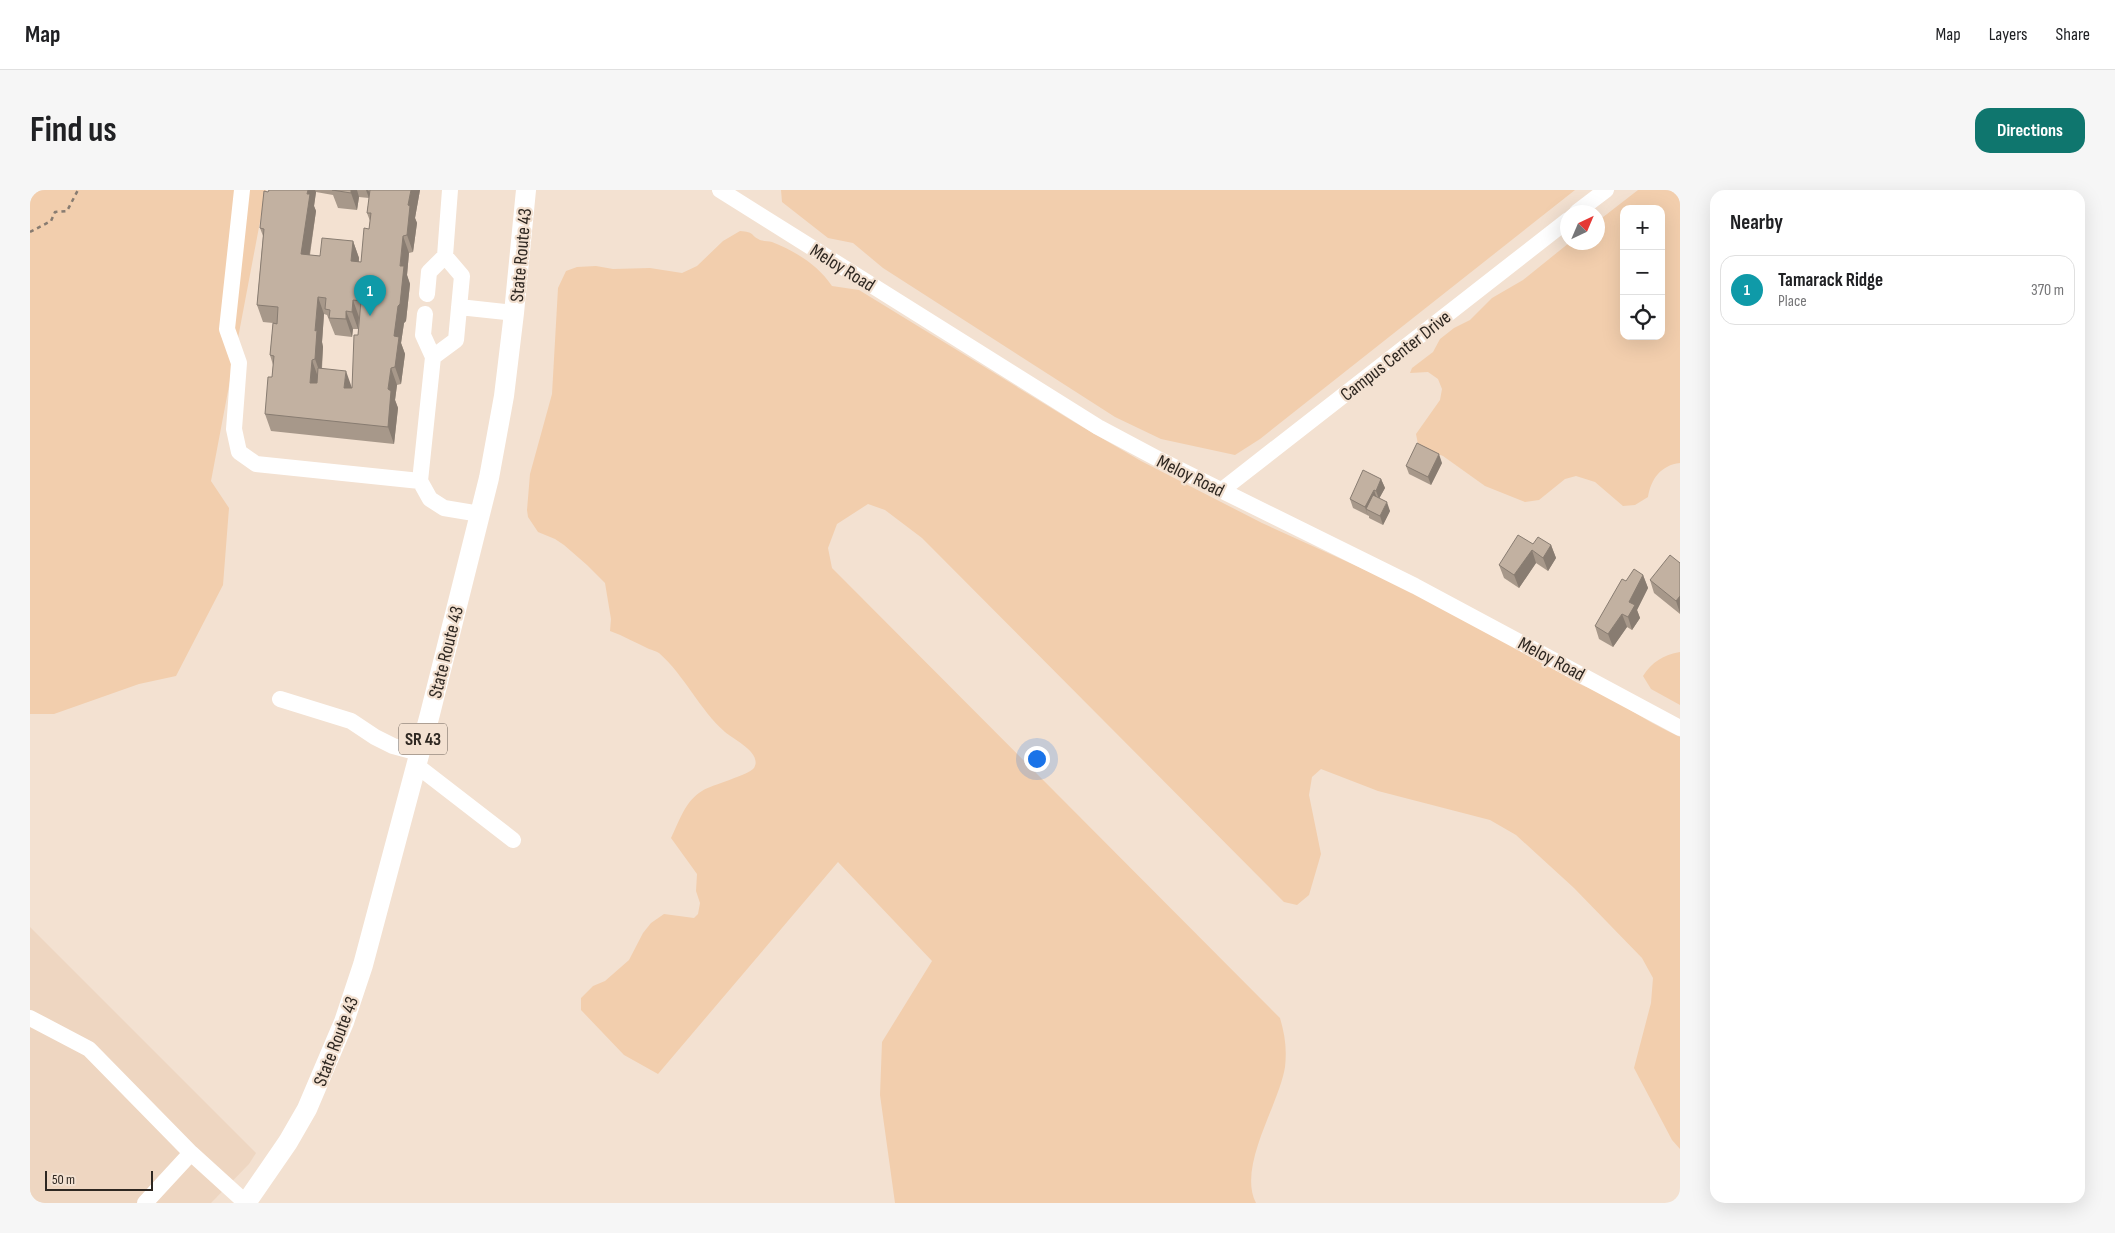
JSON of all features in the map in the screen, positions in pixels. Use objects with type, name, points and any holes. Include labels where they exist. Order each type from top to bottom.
[{"type":"main road","name":"State Route 43","points":[[246,1203],[288,1142],[307,1109],[344,1022],[363,965],[480,514],[504,396],[526,190]]},
{"type":"street","points":[[242,190],[227,329],[239,363],[234,430],[239,452],[256,464],[420,481]]},
{"type":"street","points":[[427,294],[429,272],[445,256],[450,190]]},
{"type":"street","name":"Meloy Road","points":[[720,190],[1098,427],[1423,590],[1680,728]]},
{"type":"street","points":[[1586,205],[1606,190]]},
{"type":"street","name":"Campus Center Drive","points":[[1222,490],[1560,226]]},
{"type":"street","points":[[433,357],[456,340],[462,276],[445,256]]},
{"type":"street","points":[[459,307],[514,313]]},
{"type":"street","points":[[425,314],[423,335],[433,357],[420,481],[430,499],[444,508],[480,514]]},
{"type":"street","points":[[280,699],[351,721],[375,737],[417,759],[512,840]]},
{"type":"street","points":[[30,1018],[89,1049],[191,1153],[246,1203]]},
{"type":"street","points":[[146,1203],[191,1153]]},
{"type":"path","points":[[30,232],[51,221],[55,212],[67,210],[78,190]]},
{"type":"shaded area","points":[[30,190],[266,190],[211,481],[229,508],[223,585],[176,676],[139,684],[54,714],[30,714]]},
{"type":"shaded area","points":[[781,190],[1575,190],[1260,439],[1235,455],[1161,439],[1115,417],[883,268],[853,243],[828,238],[782,202]]},
{"type":"shaded area","points":[[1638,190],[1680,190],[1680,463],[1673,464],[1662,470],[1654,479],[1648,497],[1635,505],[1623,506],[1595,482],[1576,476],[1565,479],[1539,500],[1525,502],[1485,486],[1443,456],[1418,444],[1416,434],[1440,400],[1442,389],[1438,379],[1428,372],[1410,373],[1412,368],[1433,352],[1440,339],[1454,328],[1470,320],[1492,298],[1523,280],[1560,250],[1605,250],[1605,216]]},
{"type":"shaded area","points":[[740,231],[750,233],[760,240],[772,242],[797,254],[813,265],[832,286],[859,290],[1141,461],[1262,523],[1416,593],[1572,680],[1604,695],[1680,737],[1680,1149],[1672,1140],[1634,1068],[1651,1003],[1653,978],[1642,958],[1574,888],[1516,835],[1490,820],[1378,791],[1321,769],[1312,777],[1309,795],[1321,854],[1309,895],[1297,905],[1284,902],[922,538],[885,510],[868,504],[837,524],[828,548],[832,568],[1280,1018],[1285,1042],[1285,1067],[1255,1154],[1252,1188],[1256,1203],[895,1203],[880,1095],[882,1042],[932,961],[838,862],[658,1074],[624,1055],[581,1010],[581,998],[593,986],[605,981],[629,960],[643,933],[651,923],[664,914],[694,918],[698,914],[700,903],[696,891],[697,874],[671,838],[683,812],[696,795],[751,771],[756,762],[746,747],[725,732],[707,713],[677,672],[659,653],[610,631],[611,619],[605,583],[564,545],[538,532],[528,517],[530,474],[552,394],[558,288],[566,271],[577,267],[596,266],[613,269],[650,268],[682,273],[697,266],[723,241]]},
{"type":"shaded area","points":[[1680,652],[1680,705],[1651,689],[1643,676],[1658,660]]},
{"type":"shaded area","points":[[30,927],[256,1153],[249,1164],[211,1203],[30,1203]]},
{"type":"building","points":[[269,190],[308,190],[307,194],[310,194],[301,254],[320,256],[322,238],[353,241],[351,261],[361,262],[364,228],[369,229],[371,213],[367,213],[370,190],[411,190],[408,205],[410,206],[407,235],[403,236],[400,266],[404,266],[394,336],[399,337],[395,367],[391,368],[388,389],[391,391],[388,427],[265,414],[268,377],[272,377],[274,356],[270,355],[273,323],[277,324],[278,307],[257,305],[264,229],[260,228],[264,191],[268,192]],"holes":[[[318,297],[326,298],[325,309],[330,310],[329,318],[346,319],[346,311],[352,312],[353,300],[361,301],[358,335],[354,335],[352,388],[344,388],[346,371],[318,368],[317,383],[310,383],[312,360],[315,359]]]},
{"type":"building","points":[[332,190],[351,190],[351,193]]},
{"type":"building","points":[[1417,443],[1439,454],[1428,477],[1406,466]]},
{"type":"building","points":[[1363,470],[1381,479],[1376,491],[1374,490],[1365,507],[1350,499]]},
{"type":"building","points":[[1373,495],[1387,502],[1380,516],[1366,509]]},
{"type":"building","points":[[1518,535],[1533,544],[1538,537],[1551,545],[1543,558],[1532,550],[1514,575],[1499,565]]},
{"type":"building","points":[[1670,555],[1680,563],[1680,596],[1676,601],[1650,580]]},
{"type":"building","points":[[1634,569],[1643,575],[1629,602],[1635,605],[1628,617],[1622,614],[1608,634],[1595,626],[1622,579],[1626,581]]},
{"type":"place","name":"Tamarack Ridge","points":[[370,316]]}]
